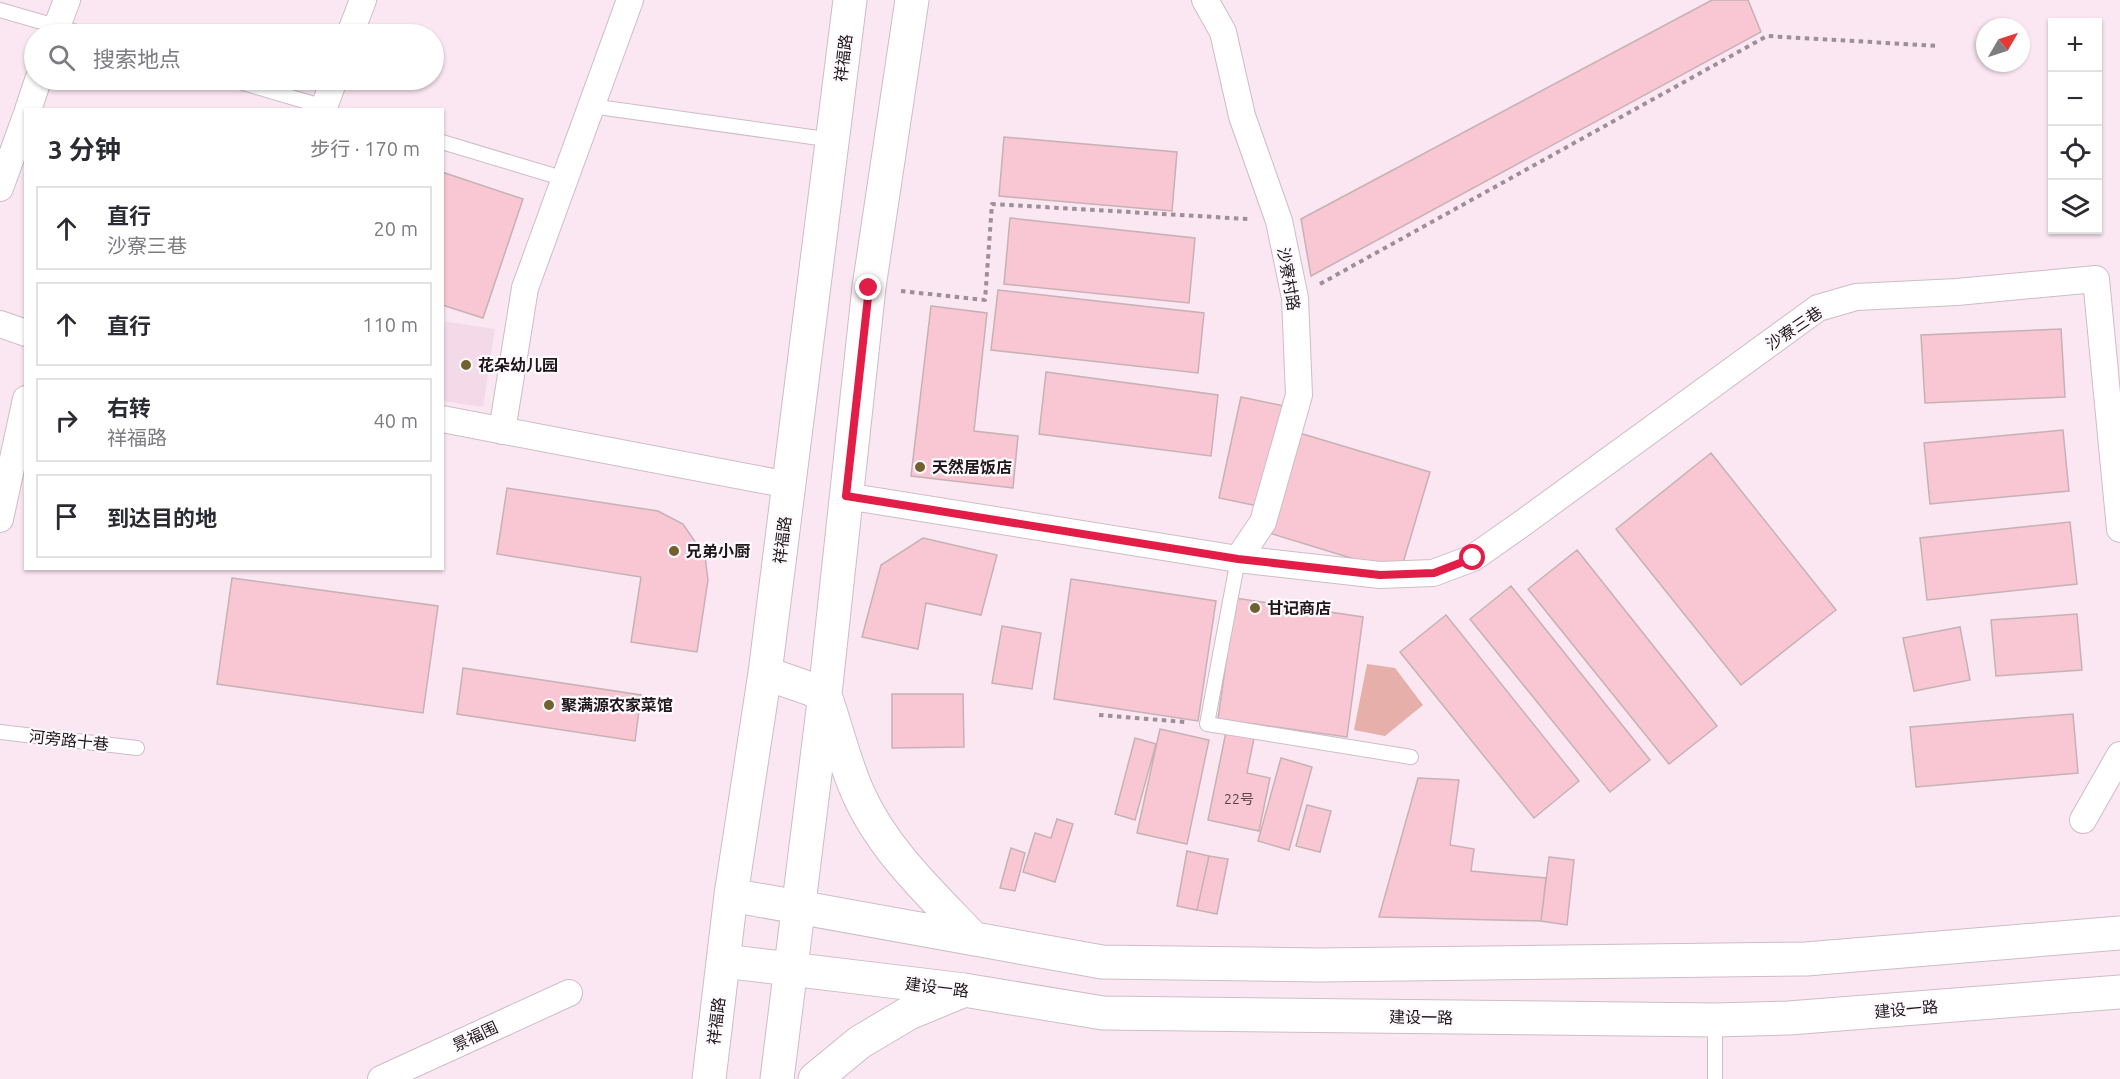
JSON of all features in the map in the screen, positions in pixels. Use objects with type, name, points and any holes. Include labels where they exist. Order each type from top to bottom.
[{"type":"main road","name":"祥福路","points":[[709,1079],[731,895],[765,673],[850,0]]},
{"type":"main road","points":[[777,1079],[825,694],[869,288],[912,0]]},
{"type":"main road","points":[[765,673],[825,694]]},
{"type":"main road","points":[[825,694],[858,793],[882,836],[924,886],[974,939]]},
{"type":"main road","points":[[731,895],[1102,962],[1320,965],[1806,959],[2120,933]]},
{"type":"main road","name":"建设一路","points":[[724,961],[964,990],[1103,1013],[1715,1020],[1789,1018],[2120,992]]},
{"type":"main road","points":[[1102,962],[1103,1013]]},
{"type":"main road","points":[[815,1079],[860,1042],[899,1018],[964,990]]},
{"type":"street","points":[[58,24],[67,0]]},
{"type":"street","points":[[355,24],[363,0]]},
{"type":"street","points":[[502,430],[525,288],[630,0]]},
{"type":"street","name":"沙寮村路","points":[[1205,0],[1223,32],[1242,116],[1279,220],[1295,298],[1299,395],[1263,522],[1238,559]]},
{"type":"street","points":[[29,108],[35,90]]},
{"type":"street","points":[[326,108],[331,90]]},
{"type":"street","points":[[0,188],[24,122]]},
{"type":"street","name":"沙寮三巷","points":[[1238,559],[1380,575],[1434,573],[1473,558],[1818,309],[1856,297],[1957,292],[2096,279],[2120,529]]},
{"type":"street","points":[[0,324],[24,332]]},
{"type":"street","points":[[0,519],[24,408]]},
{"type":"street","points":[[444,419],[789,485]]},
{"type":"street","points":[[846,496],[1238,559]]},
{"type":"street","points":[[2083,820],[2120,755]]},
{"type":"street","name":"景福围","points":[[381,1079],[569,993]]},
{"type":"lane","points":[[0,10],[37,24]]},
{"type":"lane","points":[[264,90],[323,108]]},
{"type":"lane","points":[[591,106],[833,140]]},
{"type":"lane","points":[[444,143],[565,179]]},
{"type":"lane","points":[[1238,559],[1207,724],[1411,757]]},
{"type":"lane","name":"河旁路十巷","points":[[0,732],[137,748]]},
{"type":"lane","points":[[1715,1020],[1715,1079]]},
{"type":"path","points":[[1295,298],[1767,36],[1939,46]]},
{"type":"path","points":[[869,288],[985,300],[992,204],[1279,220]]},
{"type":"path","points":[[1099,715],[1207,724]]},
{"type":"shaded area","name":"花朵幼儿园","points":[[444,321],[495,329],[483,407],[444,401]]},
{"type":"shaded area","points":[[1367,664],[1395,668],[1423,705],[1385,736],[1354,730]]},
{"type":"building","points":[[1712,0],[1748,0],[1761,32],[1311,276],[1301,219]]},
{"type":"building","points":[[1004,137],[1177,152],[1172,211],[999,196]]},
{"type":"building","points":[[444,173],[523,199],[483,318],[444,306]]},
{"type":"building","points":[[1010,218],[1195,238],[1189,303],[1004,284]]},
{"type":"building","points":[[998,290],[1204,313],[1198,373],[991,350]]},
{"type":"building","points":[[931,306],[987,313],[974,431],[1018,436],[1013,488],[911,476]]},
{"type":"building","points":[[2061,329],[2065,397],[1925,403],[1921,335]]},
{"type":"building","points":[[1046,372],[1218,395],[1211,456],[1039,434]]},
{"type":"building","points":[[1241,397],[1284,406],[1263,507],[1219,498]]},
{"type":"building","points":[[2063,430],[2069,491],[1930,504],[1924,443]]},
{"type":"building","points":[[1296,432],[1430,472],[1400,573],[1266,532]]},
{"type":"building","points":[[1711,453],[1836,610],[1741,685],[1616,529]]},
{"type":"building","points":[[507,488],[658,511],[683,524],[705,556],[708,580],[697,652],[631,642],[641,577],[497,554]]},
{"type":"building","points":[[2070,522],[2077,584],[1927,600],[1920,538]]},
{"type":"building","points":[[923,538],[997,555],[981,615],[926,603],[918,649],[862,637],[881,565]]},
{"type":"building","points":[[1577,550],[1717,726],[1669,764],[1528,589]]},
{"type":"building","points":[[232,578],[438,606],[423,713],[217,684]]},
{"type":"building","points":[[1071,579],[1216,601],[1198,721],[1054,699]]},
{"type":"building","points":[[1511,586],[1650,760],[1610,792],[1470,619]]},
{"type":"building","points":[[1235,598],[1363,617],[1347,737],[1218,719]]},
{"type":"building","points":[[2077,614],[2082,670],[1996,676],[1991,620]]},
{"type":"building","points":[[1446,615],[1579,781],[1534,818],[1400,652]]},
{"type":"building","points":[[1002,626],[1041,633],[1032,689],[992,683]]},
{"type":"building","points":[[1960,627],[1970,680],[1914,691],[1903,638]]},
{"type":"building","name":"聚满源农家菜馆","points":[[463,668],[641,695],[635,741],[457,714]]},
{"type":"building","points":[[892,694],[963,694],[964,747],[892,748]]},
{"type":"building","points":[[2073,714],[2078,773],[1916,787],[1910,727]]},
{"type":"building","points":[[1160,729],[1209,740],[1187,844],[1137,833]]},
{"type":"building","points":[[1226,732],[1254,738],[1247,773],[1270,778],[1259,831],[1208,820]]},
{"type":"building","points":[[1135,738],[1156,744],[1135,820],[1115,814]]},
{"type":"building","points":[[1281,758],[1312,767],[1289,850],[1258,841]]},
{"type":"building","points":[[1418,778],[1459,780],[1450,845],[1474,849],[1471,871],[1546,878],[1541,921],[1379,917]]},
{"type":"building","points":[[1307,805],[1331,811],[1320,852],[1296,846]]},
{"type":"building","points":[[1057,819],[1073,824],[1055,882],[1023,872],[1035,833],[1051,838]]},
{"type":"building","points":[[1011,848],[1025,853],[1015,891],[1000,888]]},
{"type":"building","points":[[1187,851],[1209,856],[1197,910],[1177,906]]},
{"type":"building","points":[[1209,856],[1228,859],[1217,914],[1197,910]]},
{"type":"building","points":[[1549,857],[1574,860],[1567,925],[1541,921]]},
{"type":"place","name":"花朵幼儿园","points":[[466,365]]},
{"type":"place","name":"天然居饭店","points":[[920,467]]},
{"type":"place","name":"兄弟小厨","points":[[674,551]]},
{"type":"place","name":"甘记商店","points":[[1255,608]]},
{"type":"place","name":"聚满源农家菜馆","points":[[549,705]]},
{"type":"route","points":[[869,288],[846,496],[1238,559],[1380,575],[1434,573],[1473,558]]}]
